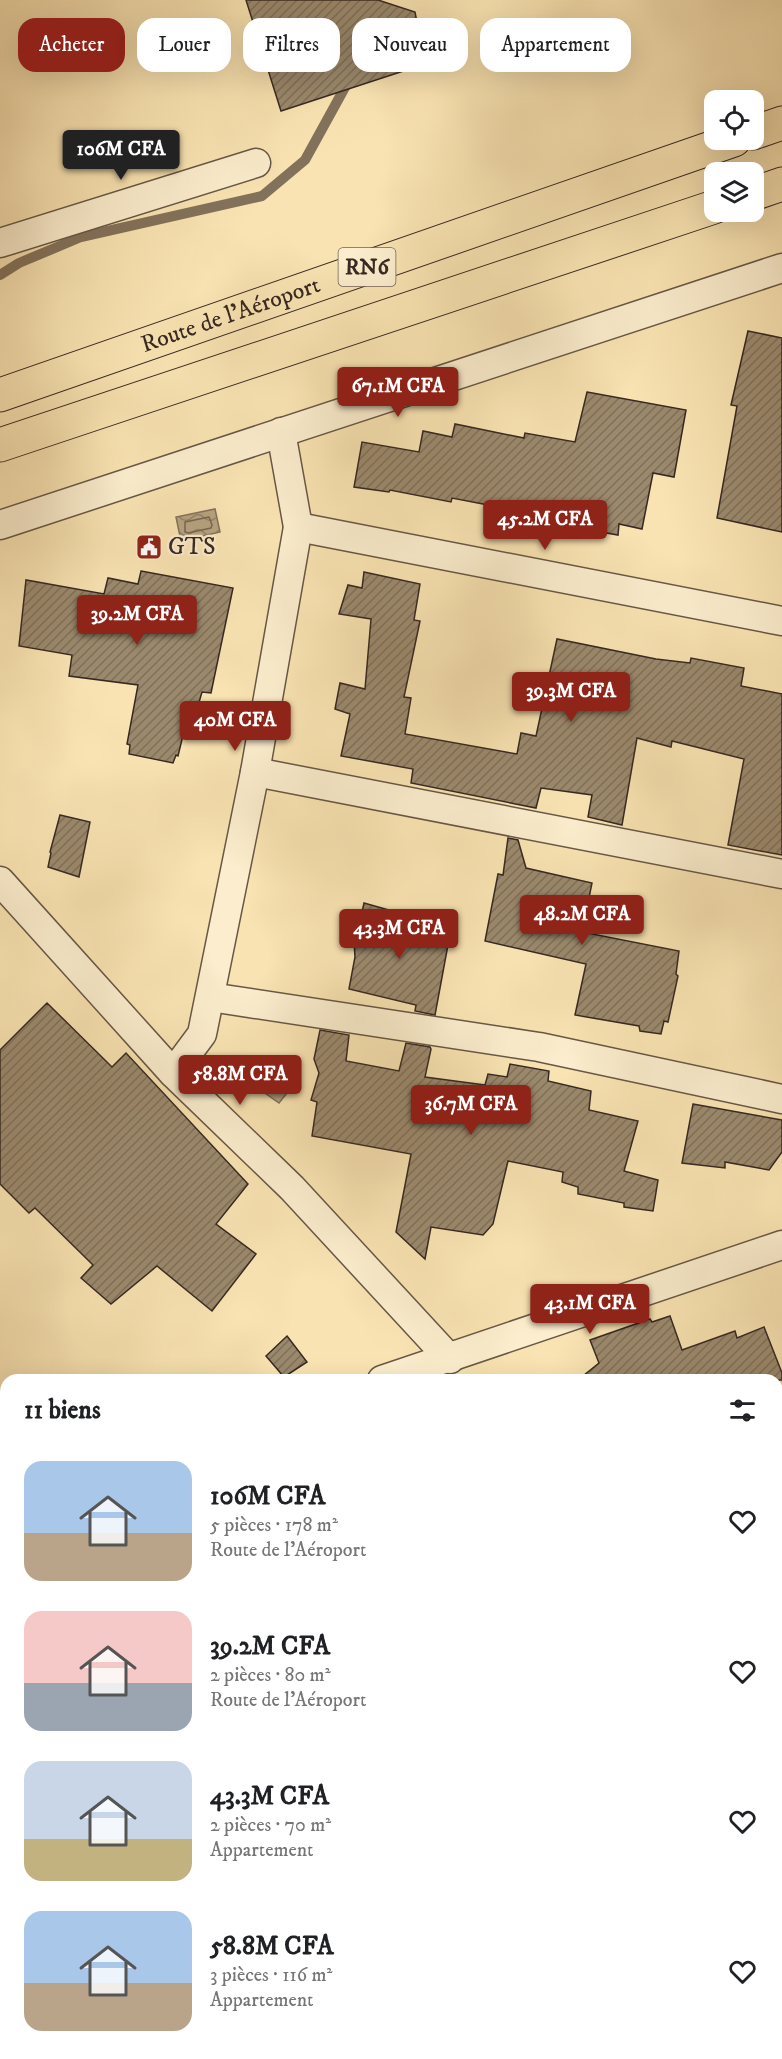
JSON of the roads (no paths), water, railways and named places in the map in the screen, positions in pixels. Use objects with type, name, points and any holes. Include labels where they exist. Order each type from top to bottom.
[{"type":"highway","points":[[764,129],[782,123]]},
{"type":"highway","name":"Route de l'Aéroport","points":[[0,395],[705,150]]},
{"type":"highway","points":[[764,190],[782,184]]},
{"type":"highway","name":"Route de l'Aéroport","points":[[0,445],[704,210]]},
{"type":"street","points":[[0,243],[256,164]]},
{"type":"street","points":[[0,525],[782,268]]},
{"type":"street","points":[[173,1073],[202,1034],[255,772],[298,527],[281,432]]},
{"type":"street","points":[[298,527],[782,621]]},
{"type":"street","points":[[255,772],[782,874]]},
{"type":"street","points":[[0,881],[173,1073],[292,1188],[450,1359]]},
{"type":"street","points":[[210,997],[539,1047],[782,1099]]},
{"type":"street","points":[[401,1374],[782,1245]]},
{"type":"water","points":[[215,509],[220,532],[181,541],[176,517]]},
{"type":"water","points":[[255,1062],[275,1065],[274,1077],[280,1085],[286,1084],[291,1088],[279,1103],[252,1084]]},
{"type":"waterway","points":[[0,275],[19,263],[81,237],[262,196],[305,160],[349,80]]},
{"type":"place","name":"GTS","points":[[149,547]]}]
